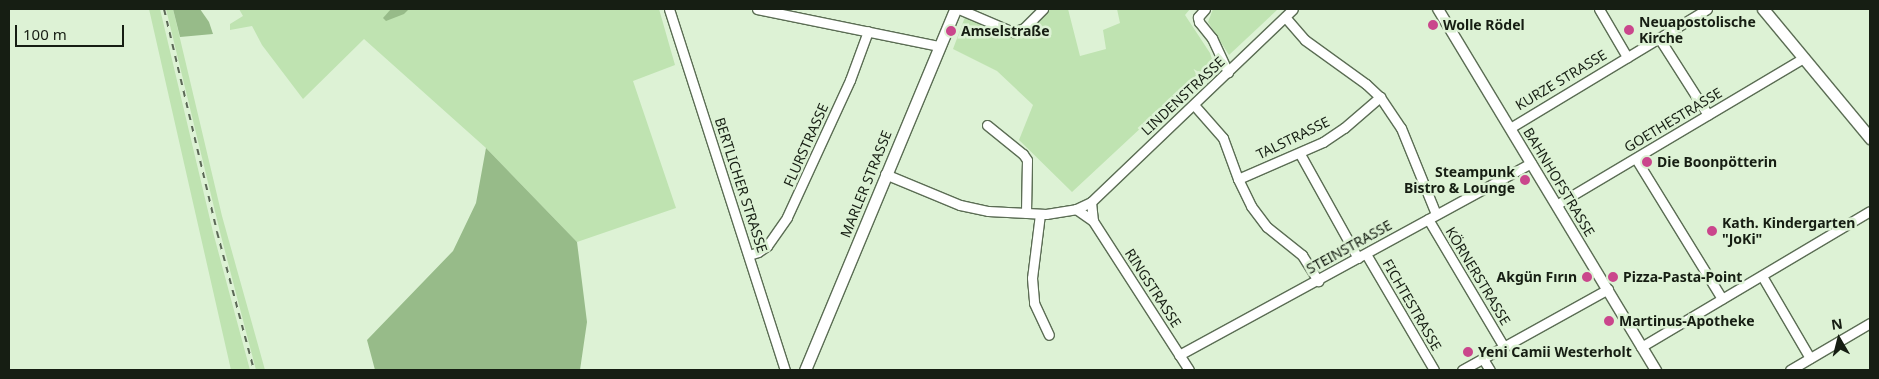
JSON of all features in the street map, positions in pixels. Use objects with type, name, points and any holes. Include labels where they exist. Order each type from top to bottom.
[{"type":"main road","name":"MARLER STRASSE","points":[[805,370],[955,9]]},
{"type":"main road","points":[[1763,9],[1870,138]]},
{"type":"street","name":"BERTLICHER STRASSE","points":[[670,9],[785,370]]},
{"type":"street","points":[[757,9],[939,46]]},
{"type":"street","points":[[959,9],[1013,32],[1024,28],[1043,9]]},
{"type":"street","points":[[1205,9],[1198,17],[1199,22],[1212,38],[1228,73]]},
{"type":"street","name":"LINDENSTRASSE","points":[[885,174],[960,205],[988,211],[1040,214],[1076,209],[1091,202],[1293,9]]},
{"type":"street","name":"BAHNHOFSTRASSE","points":[[1438,9],[1656,370]]},
{"type":"street","name":"KURZE STRASSE","points":[[1599,9],[1627,57]]},
{"type":"street","name":"KURZE STRASSE","points":[[1510,128],[1707,9]]},
{"type":"street","name":"KÖRNERSTRASSE","points":[[1285,17],[1305,40],[1366,84],[1380,97],[1401,128],[1432,217],[1504,347]]},
{"type":"street","name":"FLURSTRASSE","points":[[749,255],[767,246],[787,217],[850,80],[868,31]]},
{"type":"street","points":[[1660,38],[1708,115]]},
{"type":"street","name":"GOETHESTRASSE","points":[[1556,205],[1804,58]]},
{"type":"street","name":"TALSTRASSE","points":[[1238,180],[1300,154],[1344,128],[1380,97]]},
{"type":"street","points":[[1194,105],[1223,138],[1238,180],[1251,206],[1267,227],[1302,255],[1318,281]]},
{"type":"street","points":[[987,125],[1024,154],[1027,160],[1026,213]]},
{"type":"street","name":"FICHTESTRASSE","points":[[1300,154],[1434,370]]},
{"type":"street","points":[[1636,158],[1722,299]]},
{"type":"street","name":"STEINSTRASSE","points":[[1179,355],[1318,281],[1531,163]]},
{"type":"street","name":"RINGSTRASSE","points":[[1091,202],[1094,221],[1189,370]]},
{"type":"street","name":"RINGSTRASSE","points":[[1076,209],[1094,221]]},
{"type":"street","points":[[1641,347],[1870,211]]},
{"type":"street","points":[[1040,214],[1032,278],[1033,295],[1034,303],[1048,335]]},
{"type":"street","points":[[1762,276],[1810,358]]},
{"type":"street","points":[[1462,370],[1608,289]]},
{"type":"street","points":[[1790,370],[1870,323]]},
{"type":"street","points":[[1483,359],[1490,370]]},
{"type":"green space","points":[[149,9],[160,9],[213,232],[250,370],[231,370]]},
{"type":"green space","points":[[166,9],[173,9],[222,216],[265,370],[256,370],[220,232]]},
{"type":"green space","points":[[173,9],[200,9],[209,22],[213,34],[180,37]]},
{"type":"green space","points":[[239,9],[659,9],[675,65],[633,81],[676,208],[577,242],[486,148],[364,39],[303,99],[262,45],[252,26],[230,30],[230,24],[243,16]]},
{"type":"green space","points":[[391,9],[409,9],[404,14],[386,21],[383,18]]},
{"type":"green space","points":[[1048,9],[1068,9],[1080,56],[1106,49],[1103,30],[1120,23],[1117,9],[1190,9],[1185,15],[1210,53],[1214,65],[1199,72],[1174,100],[1144,125],[1072,192],[1019,140],[1033,105],[997,71],[953,49],[965,17],[1018,39]]},
{"type":"green space","points":[[1213,9],[1278,9],[1229,55],[1208,22]]},
{"type":"green space","points":[[486,148],[577,242],[587,322],[580,370],[375,370],[367,340],[453,251],[476,203]]},
{"type":"railway","points":[[164,9],[217,232],[254,370]]},
{"type":"place","name":"Wolle Rödel","points":[[1433,25]]},
{"type":"place","name":"Neuapostolische Kirche","points":[[1629,30]]},
{"type":"place","name":"Amselstraße","points":[[951,31]]},
{"type":"place","name":"Die Boonpötterin","points":[[1647,162]]},
{"type":"place","name":"Steampunk Bistro & Lounge","points":[[1525,180]]},
{"type":"place","name":"Kath. Kindergarten \"JoKi\"","points":[[1712,231]]},
{"type":"place","name":"Akgün Fırın","points":[[1587,277]]},
{"type":"place","name":"Pizza-Pasta-Point","points":[[1613,277]]},
{"type":"place","name":"Martinus-Apotheke","points":[[1609,321]]},
{"type":"place","name":"Yeni Camii Westerholt","points":[[1468,352]]}]
